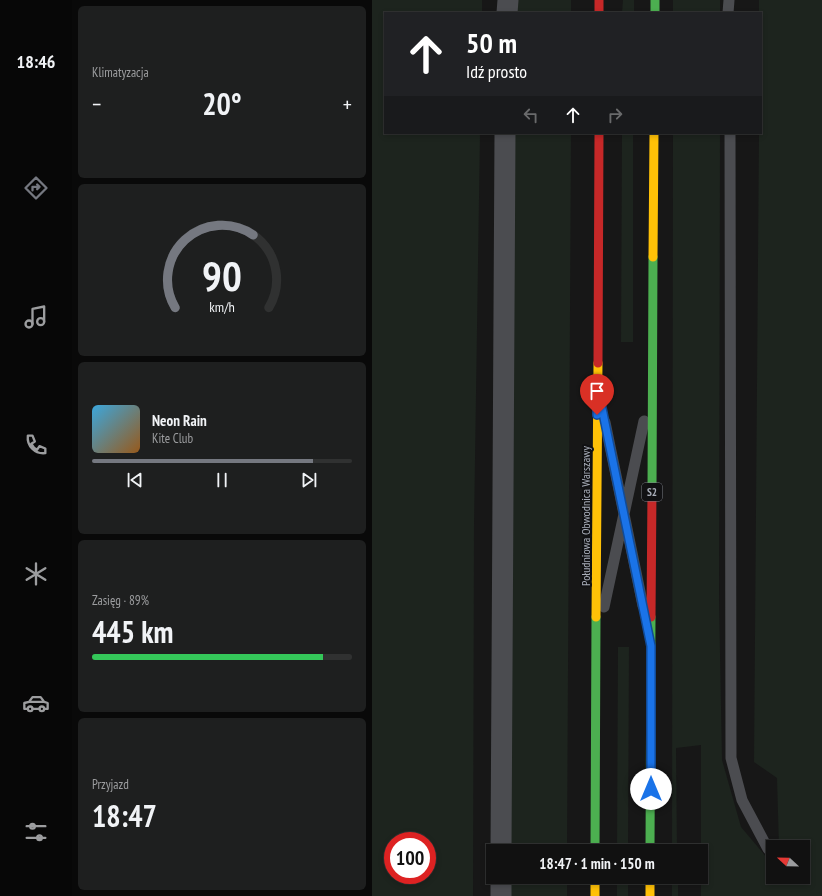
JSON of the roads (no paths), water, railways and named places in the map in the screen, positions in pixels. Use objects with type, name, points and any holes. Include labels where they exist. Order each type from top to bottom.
[{"type":"highway","points":[[599,0],[599,12]]},
{"type":"highway","points":[[654,12],[655,0]]},
{"type":"highway","name":"Południowa Obwodnica Warszawy","points":[[595,844],[599,134]]},
{"type":"highway","name":"S2","points":[[650,844],[654,134]]},
{"type":"highway","points":[[595,884],[595,896]]},
{"type":"highway","points":[[650,884],[650,896]]},
{"type":"street","points":[[507,12],[508,0]]},
{"type":"street","points":[[501,844],[505,134]]},
{"type":"street","points":[[501,884],[501,896]]},
{"type":"lane","points":[[728,12],[729,0]]},
{"type":"lane","points":[[730,134],[731,758],[742,800],[766,845]]},
{"type":"lane","points":[[596,644],[652,383]]},
{"type":"lane","points":[[597,384],[651,646]]}]
